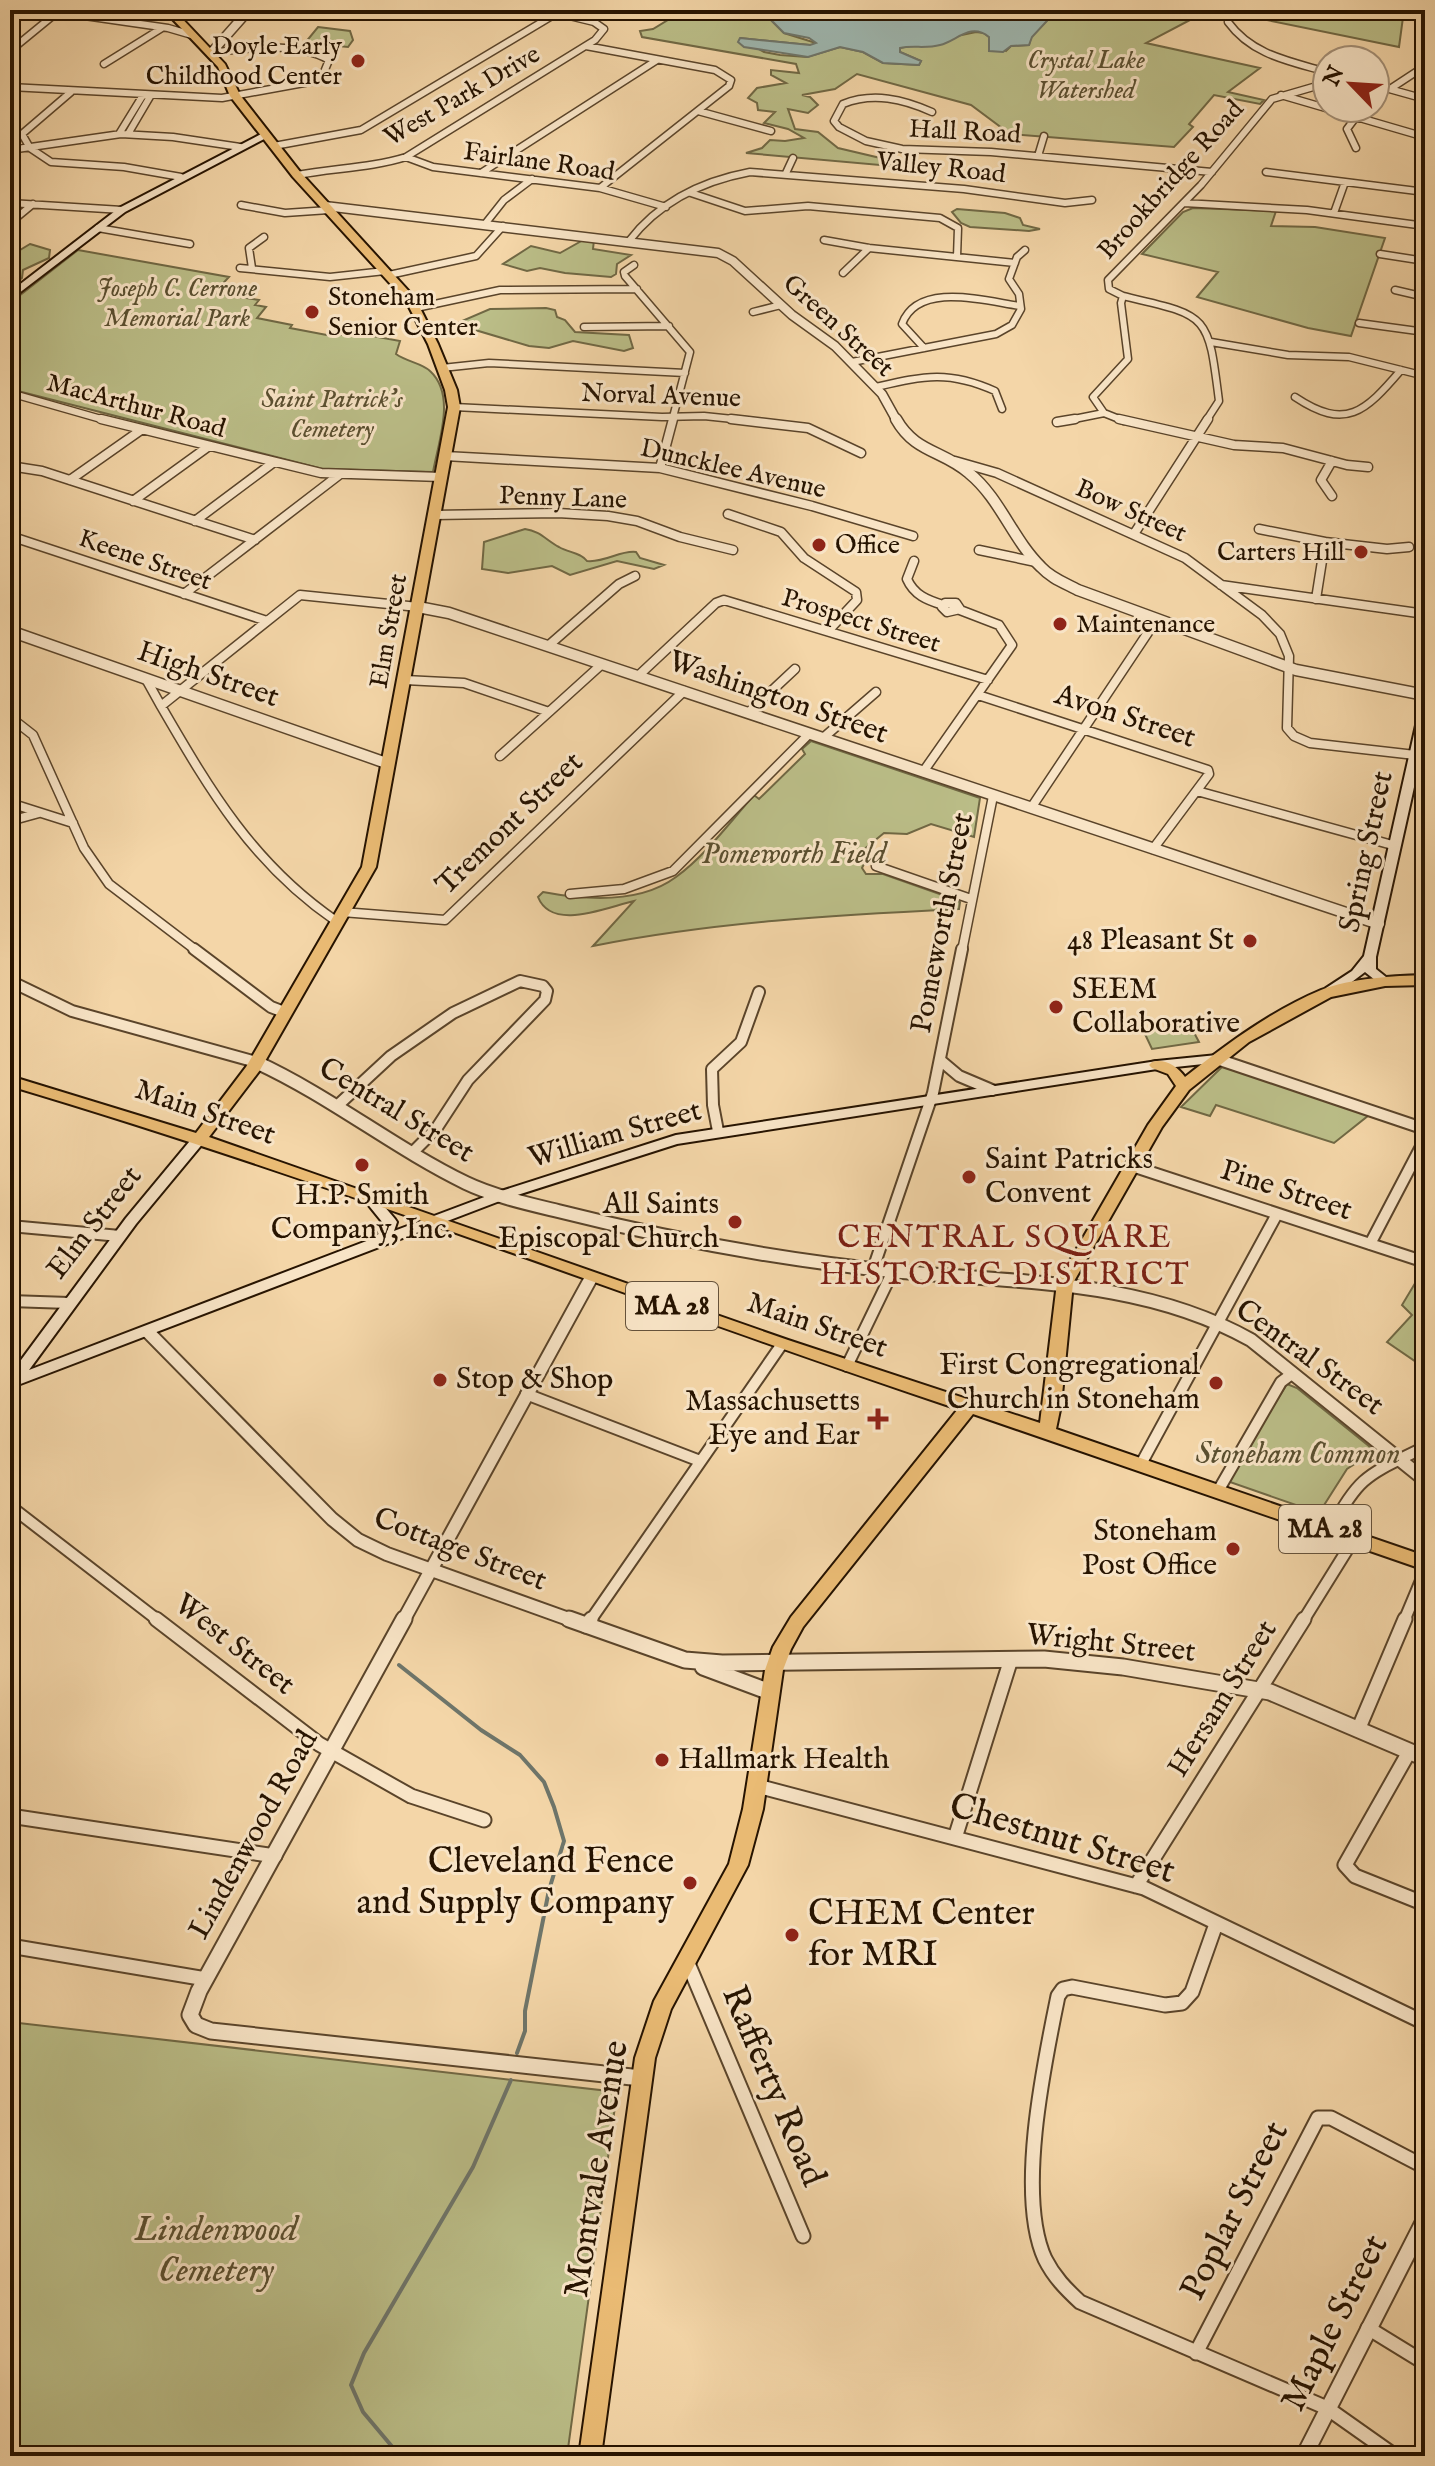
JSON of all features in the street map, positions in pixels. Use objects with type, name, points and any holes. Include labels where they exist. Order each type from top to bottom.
[{"type":"main road","name":"Elm Street","points":[[10,1383],[120,1236],[254,1066],[369,867],[454,407],[451,390],[416,308],[297,175],[235,96],[224,70],[211,53],[169,10]]},
{"type":"main road","points":[[10,297],[122,210],[265,135]]},
{"type":"main road","name":"Spring Street","points":[[1385,981],[1371,971],[1370,957],[1421,743],[1425,712]]},
{"type":"main road","name":"Spring Street","points":[[1327,993],[1356,974],[1370,957]]},
{"type":"main road","points":[[1047,1432],[1053,1405],[1065,1283],[1169,1104],[1184,1086],[1257,1032],[1327,993],[1385,981],[1425,980]]},
{"type":"main road","name":"William Street","points":[[10,1383],[500,1196],[676,1140],[718,1131],[1157,1065],[1217,1059]]},
{"type":"main road","points":[[1157,1065],[1173,1071],[1184,1086]]},
{"type":"main road","name":"Main Street","points":[[10,1081],[199,1139],[431,1223],[1425,1563]]},
{"type":"main road","points":[[373,1202],[390,1222],[383,1241]]},
{"type":"main road","points":[[475,1238],[468,1222],[485,1202]]},
{"type":"main road","name":"Montvale Avenue","points":[[590,2456],[641,2078],[652,2029],[735,1873],[752,1816],[776,1662],[784,1641],[797,1622],[970,1406]]},
{"type":"street","points":[[43,10],[165,28],[192,35]]},
{"type":"street","points":[[211,53],[249,10]]},
{"type":"street","points":[[434,10],[474,10]]},
{"type":"street","points":[[10,51],[60,12]]},
{"type":"street","name":"West Park Drive","points":[[274,146],[364,129],[557,13],[603,27],[602,34],[586,46],[406,157],[380,165],[348,166],[297,175]]},
{"type":"street","points":[[1228,22],[1239,39],[1252,48],[1311,67]]},
{"type":"street","points":[[104,64],[165,28],[183,24]]},
{"type":"street","points":[[586,46],[717,71],[730,77],[729,86],[600,188]]},
{"type":"street","points":[[10,87],[71,92],[235,96],[321,78],[329,62],[327,57],[298,51],[211,53]]},
{"type":"street","points":[[481,173],[657,60]]},
{"type":"street","points":[[1391,88],[1425,66]]},
{"type":"street","name":"Brookbridge Road","points":[[1104,413],[1094,400],[1094,393],[1124,367],[1128,359],[1121,303],[1123,296],[1109,289],[1107,281],[1184,203],[1269,102],[1280,95],[1311,87]]},
{"type":"street","points":[[1391,89],[1425,99]]},
{"type":"street","points":[[71,92],[23,133],[23,139],[30,148],[51,162],[116,166],[181,177]]},
{"type":"street","points":[[128,134],[147,95]]},
{"type":"street","points":[[119,134],[147,95]]},
{"type":"street","points":[[1280,95],[1311,104]]},
{"type":"street","name":"Hall Road","points":[[932,112],[907,102],[860,98],[843,104],[834,121],[856,136],[888,147],[1038,156],[1212,172]]},
{"type":"street","points":[[698,111],[771,131]]},
{"type":"street","points":[[1351,124],[1347,130],[1356,148]]},
{"type":"street","points":[[1380,124],[1425,137]]},
{"type":"street","points":[[10,150],[119,134],[186,138],[240,147]]},
{"type":"street","points":[[1038,156],[1044,136]]},
{"type":"street","name":"Fairlane Road","points":[[406,157],[433,167],[600,188],[666,207]]},
{"type":"street","points":[[786,173],[793,158]]},
{"type":"street","points":[[1266,172],[1425,192]]},
{"type":"street","name":"Valley Road","points":[[629,241],[666,207],[733,175],[786,173],[971,189],[1065,203],[1092,200]]},
{"type":"street","points":[[485,224],[504,200],[532,179]]},
{"type":"street","points":[[1334,213],[1345,182]]},
{"type":"street","points":[[691,193],[745,211],[813,206],[940,218],[958,228],[957,257]]},
{"type":"street","points":[[10,203],[122,210]]},
{"type":"street","points":[[1184,203],[1334,213],[1425,226]]},
{"type":"street","points":[[10,223],[33,204]]},
{"type":"street","points":[[241,205],[257,211],[289,214],[327,208]]},
{"type":"street","name":"Green Street","points":[[327,208],[703,249],[722,255],[852,362],[888,402],[906,437],[955,461],[980,483],[1036,562],[1070,587],[1290,668],[1425,695]]},
{"type":"street","points":[[240,268],[330,277],[387,273],[476,256],[503,226]]},
{"type":"street","points":[[98,228],[190,244]]},
{"type":"street","points":[[252,268],[249,248],[264,237]]},
{"type":"street","points":[[824,240],[869,248],[1015,263]]},
{"type":"street","points":[[843,273],[869,248]]},
{"type":"street","points":[[852,362],[1003,332],[1014,324],[1020,306],[1020,295],[1009,281],[1015,263],[1025,250]]},
{"type":"street","points":[[1380,254],[1425,261]]},
{"type":"street","points":[[634,265],[624,274],[689,350],[660,468]]},
{"type":"street","points":[[416,308],[500,290],[637,289]]},
{"type":"street","points":[[1395,290],[1425,297]]},
{"type":"street","points":[[1123,296],[1194,314],[1205,323],[1211,342],[1219,401],[1134,534]]},
{"type":"street","points":[[924,348],[902,324],[906,310],[915,302],[942,298],[1020,306]]},
{"type":"street","points":[[753,312],[781,305]]},
{"type":"street","points":[[1359,323],[1425,332]]},
{"type":"street","points":[[584,327],[669,326]]},
{"type":"street","points":[[1211,342],[1288,355],[1349,357],[1425,376]]},
{"type":"street","points":[[442,368],[489,363],[685,373]]},
{"type":"street","points":[[1295,397],[1325,415],[1353,416],[1367,408],[1401,370]]},
{"type":"street","points":[[876,387],[937,374],[954,374],[997,393],[1002,409]]},
{"type":"street","name":"MacArthur Road","points":[[10,393],[141,430],[339,475],[441,477]]},
{"type":"street","name":"Norval Avenue","points":[[454,407],[720,417],[803,426],[861,453]]},
{"type":"street","points":[[1057,422],[1104,413],[1125,421],[1238,446],[1283,448],[1368,467]]},
{"type":"street","points":[[70,480],[141,430]]},
{"type":"street","points":[[133,501],[209,446]]},
{"type":"street","name":"Duncklee Avenue","points":[[445,456],[660,468],[821,508],[913,536]]},
{"type":"street","name":"Bow Street","points":[[955,461],[986,468],[1196,564],[1274,626],[1287,648],[1290,668],[1287,726],[1294,736],[1310,743],[1421,743]]},
{"type":"street","points":[[1332,461],[1321,480],[1332,496]]},
{"type":"street","points":[[195,521],[274,462]]},
{"type":"street","points":[[10,466],[70,480],[255,540]]},
{"type":"street","points":[[184,594],[339,475]]},
{"type":"street","name":"Penny Lane","points":[[434,515],[500,516],[545,512],[624,518],[680,538],[733,550]]},
{"type":"street","points":[[728,514],[781,532],[804,558],[856,592],[857,600],[828,631]]},
{"type":"street","points":[[1259,529],[1325,542],[1379,548],[1409,547]]},
{"type":"street","points":[[10,545],[14,537]]},
{"type":"street","name":"Keene Street","points":[[14,537],[267,621]]},
{"type":"street","points":[[1316,599],[1325,542]]},
{"type":"street","points":[[979,550],[1036,562]]},
{"type":"street","points":[[914,561],[907,583],[920,596],[943,605],[954,602],[960,610],[997,623],[1009,635],[1011,646],[923,772]]},
{"type":"street","points":[[548,646],[619,584],[635,576]]},
{"type":"street","points":[[1221,585],[1425,614]]},
{"type":"street","name":"Washington Street","points":[[161,706],[298,596],[306,594],[440,610],[1379,924]]},
{"type":"street","name":"Prospect Street","points":[[638,676],[722,600],[988,680]]},
{"type":"street","points":[[1031,808],[1157,619]]},
{"type":"street","name":"High Street","points":[[10,631],[389,764]]},
{"type":"street","points":[[500,756],[602,664]]},
{"type":"street","points":[[748,713],[795,669]]},
{"type":"street","points":[[146,679],[242,839],[271,869],[339,916]]},
{"type":"street","points":[[405,680],[464,683],[549,712]]},
{"type":"street","name":"Tremont Street","points":[[339,916],[445,920],[684,691]]},
{"type":"street","points":[[823,738],[876,692]]},
{"type":"street","name":"Avon Street","points":[[978,695],[1206,768],[1210,773],[1153,849]]},
{"type":"street","points":[[10,717],[33,735],[88,855],[119,893],[272,1008],[284,1012]]},
{"type":"street","points":[[570,894],[624,889],[673,871],[809,734]]},
{"type":"street","points":[[1197,791],[1396,846]]},
{"type":"street","name":"Pomeworth Street","points":[[873,1269],[931,1099],[993,796]]},
{"type":"street","points":[[10,803],[73,823]]},
{"type":"street","points":[[10,821],[40,812]]},
{"type":"street","points":[[876,866],[971,899]]},
{"type":"street","name":"Central Street","points":[[10,981],[82,1015],[281,1072],[467,1184],[500,1196],[746,1250],[873,1269],[1065,1283],[1162,1304],[1219,1322],[1251,1340],[1425,1480]]},
{"type":"street","points":[[337,1106],[391,1056],[453,1013],[520,981],[543,986],[547,991],[545,1000],[468,1080],[436,1129],[413,1152]]},
{"type":"street","points":[[718,1131],[713,1105],[712,1069],[741,1042],[759,992]]},
{"type":"street","points":[[1217,1059],[1425,1129]]},
{"type":"street","name":"Pomeworth Street","points":[[940,1060],[955,1073],[992,1090]]},
{"type":"street","points":[[1370,1244],[1425,1139]]},
{"type":"street","name":"Pine Street","points":[[1132,1166],[1425,1262]]},
{"type":"street","points":[[1141,1464],[1277,1214]]},
{"type":"street","points":[[10,1226],[120,1236]]},
{"type":"street","points":[[847,1366],[893,1271]]},
{"type":"street","name":"Lindenwood Road","points":[[591,1278],[206,1979],[190,2015],[194,2024],[207,2030],[641,2078]]},
{"type":"street","points":[[10,1301],[69,1303]]},
{"type":"street","name":"Cottage Street","points":[[148,1332],[344,1530],[369,1546],[770,1692]]},
{"type":"street","points":[[586,1626],[782,1344]]},
{"type":"street","points":[[1218,1491],[1281,1382],[1293,1373]]},
{"type":"street","points":[[526,1394],[700,1461]]},
{"type":"street","points":[[1330,1531],[1353,1488],[1374,1470],[1425,1447]]},
{"type":"street","name":"West Street","points":[[10,1506],[331,1752],[411,1796],[484,1820]]},
{"type":"street","name":"Hersam Street","points":[[1136,1886],[1354,1539]]},
{"type":"street","points":[[1358,1730],[1425,1571]]},
{"type":"street","points":[[955,1838],[1011,1659]]},
{"type":"street","name":"Wright Street","points":[[776,1662],[1044,1659],[1123,1667],[1260,1689],[1425,1758]]},
{"type":"street","name":"Cottage Street","points":[[685,1660],[776,1662]]},
{"type":"street","points":[[1409,1752],[1345,1865],[1355,1876],[1425,1904]]},
{"type":"street","name":"Chestnut Street","points":[[757,1786],[1136,1886],[1425,2023]]},
{"type":"street","points":[[10,1816],[275,1856]]},
{"type":"street","points":[[1216,1924],[1190,1996],[1182,2003],[1165,2005],[1072,1987],[1059,1993],[1032,2177],[1042,2250],[1052,2276],[1062,2289],[1090,2307],[1327,2408],[1395,2456]]},
{"type":"street","points":[[10,1946],[206,1979]]},
{"type":"street","name":"Rafferty Road","points":[[687,1960],[803,2236]]},
{"type":"street","name":"Poplar Street","points":[[1196,2353],[1318,2118],[1331,2118],[1425,2167]]},
{"type":"street","name":"Maple Street","points":[[1304,2456],[1425,2219]]},
{"type":"street","points":[[1368,2328],[1425,2363]]},
{"type":"green space","name":"Crystal Lake Watershed","points":[[611,10],[730,10],[770,19],[784,33],[816,43],[740,38],[764,52],[807,57],[840,47],[863,52],[883,63],[919,65],[921,61],[900,52],[900,48],[976,32],[984,33],[1006,51],[1011,46],[1029,45],[1031,37],[1057,10],[1209,10],[1146,43],[1260,68],[1228,92],[1264,100],[1260,104],[1214,95],[1189,124],[1193,127],[1174,147],[1010,134],[971,105],[857,74],[835,89],[802,95],[810,97],[818,105],[808,113],[788,109],[795,129],[818,132],[838,148],[893,161],[891,166],[746,153],[762,148],[770,140],[804,138],[788,129],[764,123],[775,112],[758,110],[757,103],[748,98],[757,88],[786,83],[771,75],[771,70],[799,73],[796,64],[642,37],[640,31],[653,29],[671,18],[652,12],[627,15]]},
{"type":"green space","points":[[1404,10],[1399,47],[1247,16],[1251,11]]},
{"type":"green space","points":[[318,27],[350,31],[353,40],[348,47],[305,43]]},
{"type":"green space","points":[[1193,208],[1276,211],[1271,226],[1315,227],[1385,238],[1351,336],[1308,328],[1197,297],[1218,272],[1142,254],[1183,212]]},
{"type":"green space","points":[[957,209],[1005,213],[1020,218],[1023,225],[1040,229],[970,227],[961,223],[952,212]]},
{"type":"green space","points":[[585,239],[594,240],[593,249],[631,255],[617,264],[616,274],[611,277],[540,268],[527,271],[503,264],[531,246],[560,253]]},
{"type":"green space","points":[[30,244],[50,250],[49,258],[23,270],[22,278],[10,287],[10,256]]},
{"type":"green space","name":"Saint Patrick's Cemetery","points":[[78,250],[229,277],[214,293],[259,300],[255,305],[266,307],[257,318],[292,325],[290,328],[332,336],[356,333],[400,341],[396,354],[430,371],[442,392],[444,418],[433,472],[323,469],[10,389],[10,303]]},
{"type":"green space","points":[[490,309],[555,310],[557,317],[565,320],[575,332],[629,335],[633,348],[624,351],[573,341],[549,348],[529,346],[455,324]]},
{"type":"green space","points":[[525,529],[587,561],[636,552],[640,558],[664,565],[654,569],[617,561],[570,575],[552,566],[508,573],[482,569],[484,542]]},
{"type":"green space","name":"Pomeworth Field","points":[[811,741],[980,798],[974,837],[931,824],[907,834],[884,833],[862,851],[867,858],[862,868],[866,874],[883,874],[951,898],[960,902],[959,909],[729,925],[593,946],[634,901],[595,912],[567,915],[545,907],[538,897],[543,892],[612,898],[662,886],[697,859],[754,795],[759,799],[805,754],[802,749]]},
{"type":"green space","points":[[1190,1025],[1199,1042],[1152,1049],[1144,1032]]},
{"type":"green space","points":[[1223,1066],[1369,1115],[1334,1143],[1216,1105],[1210,1116],[1181,1107]]},
{"type":"green space","points":[[1423,1270],[1425,1368],[1387,1342],[1412,1315],[1402,1305]]},
{"type":"green space","name":"Stoneham Common","points":[[1287,1384],[1297,1388],[1375,1451],[1347,1469],[1319,1513],[1227,1481]]},
{"type":"green space","name":"Lindenwood Cemetery","points":[[10,2022],[617,2092],[567,2456],[10,2456]]},
{"type":"water","points":[[730,10],[1057,10],[1032,37],[1029,45],[1011,46],[1003,52],[989,51],[989,37],[976,31],[935,46],[900,48],[900,52],[921,61],[919,65],[883,63],[863,52],[840,47],[808,57],[744,47],[738,42],[740,38],[816,43],[809,38],[784,33],[770,19]]},
{"type":"waterway","points":[[399,1665],[481,1730],[520,1755],[544,1782],[554,1807],[564,1841],[549,1890],[525,2011],[525,2031],[517,2053]]},
{"type":"waterway","points":[[400,2456],[363,2412],[351,2385],[364,2353],[473,2167],[511,2080]]},
{"type":"place","name":"Doyle Early Childhood Center","points":[[358,61]]},
{"type":"place","name":"Stoneham Senior Center","points":[[312,312]]},
{"type":"place","name":"Office","points":[[819,545]]},
{"type":"place","name":"Carters Hill","points":[[1361,552]]},
{"type":"place","name":"Maintenance","points":[[1060,624]]},
{"type":"place","name":"48 Pleasant St","points":[[1250,941]]},
{"type":"place","name":"SEEM Collaborative","points":[[1056,1007]]},
{"type":"place","name":"H.P. Smith Company, Inc.","points":[[362,1165]]},
{"type":"place","name":"Saint Patricks Convent","points":[[969,1177]]},
{"type":"place","name":"All Saints Episcopal Church","points":[[735,1222]]},
{"type":"place","name":"Stop & Shop","points":[[440,1380]]},
{"type":"place","name":"First Congregational Church in Stoneham","points":[[1216,1383]]},
{"type":"place","name":"Massachusetts Eye and Ear","points":[[878,1419]]},
{"type":"place","name":"Stoneham Post Office","points":[[1233,1549]]},
{"type":"place","name":"Hallmark Health","points":[[662,1760]]},
{"type":"place","name":"Cleveland Fence and Supply Company","points":[[690,1883]]},
{"type":"place","name":"CHEM Center for MRI","points":[[792,1935]]},
{"type":"district","name":"CENTRAL SQUARE HISTORIC DISTRICT","points":[[1005,1256]]},
{"type":"park label","name":"Joseph C. Cerrone Memorial Park","points":[[177,303]]}]
